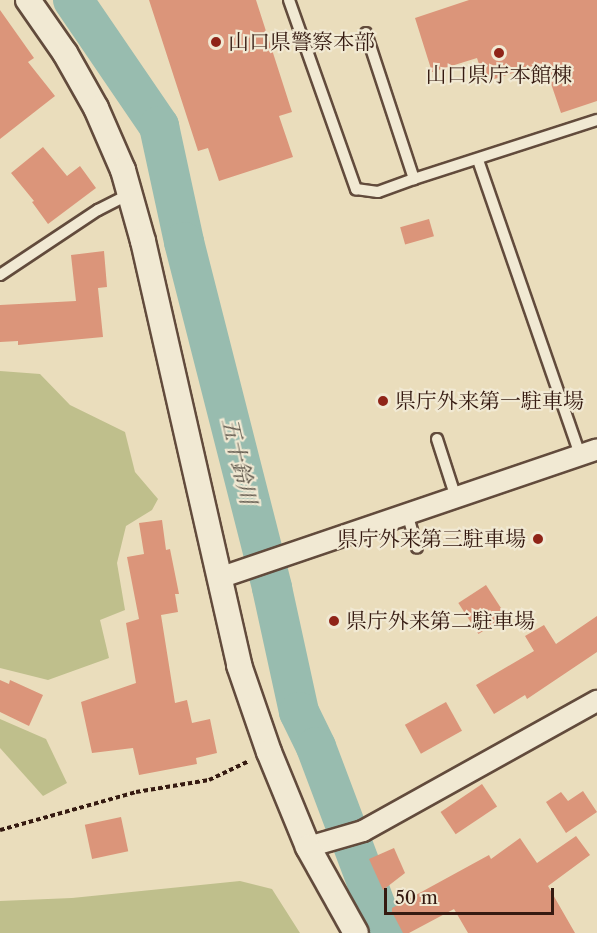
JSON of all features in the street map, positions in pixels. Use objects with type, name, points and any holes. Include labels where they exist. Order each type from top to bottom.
[{"type":"street","points":[[28,0],[64,53],[96,108],[123,170],[143,241],[239,665],[269,752],[319,844],[356,933]]},
{"type":"street","points":[[219,578],[589,452]]},
{"type":"street","points":[[319,844],[363,831],[597,701]]},
{"type":"lane","points":[[289,0],[356,189],[378,192],[597,120]]},
{"type":"lane","points":[[366,33],[414,179]]},
{"type":"lane","points":[[478,160],[589,452]]},
{"type":"lane","points":[[0,275],[98,210],[129,194]]},
{"type":"lane","points":[[437,439],[456,498]]},
{"type":"lane","points":[[407,513],[417,549]]},
{"type":"path","points":[[0,830],[136,792],[209,780],[269,752]]},
{"type":"green space","points":[[0,371],[40,374],[70,405],[125,432],[135,472],[158,499],[152,510],[126,526],[117,563],[125,610],[100,620],[109,658],[48,680],[0,668]]},
{"type":"green space","points":[[0,719],[46,739],[67,783],[43,796],[0,748]]},
{"type":"green space","points":[[240,881],[272,889],[300,933],[0,933],[0,901],[72,898]]},
{"type":"building","points":[[149,0],[256,0],[292,112],[279,116],[293,157],[219,181],[208,148],[198,151]]},
{"type":"building","name":"山口県庁本館棟","points":[[469,0],[597,0],[597,101],[561,113],[544,63],[485,82],[477,58],[432,72],[415,18]]},
{"type":"building","points":[[0,10],[34,58],[28,62],[55,96],[0,139]]},
{"type":"building","points":[[43,147],[67,176],[80,166],[96,188],[48,224],[32,202],[34,201],[11,173]]},
{"type":"building","points":[[429,219],[434,236],[405,245],[400,227]]},
{"type":"building","points":[[104,251],[107,287],[98,288],[103,337],[18,345],[18,341],[0,342],[0,305],[76,301],[71,255]]},
{"type":"building","points":[[162,520],[166,550],[170,549],[179,594],[175,594],[178,612],[161,615],[175,703],[187,700],[192,723],[210,719],[217,753],[196,758],[197,764],[139,775],[133,748],[92,753],[81,702],[136,683],[126,623],[139,619],[127,557],[144,554],[139,523]]},
{"type":"building","points":[[486,585],[506,616],[478,634],[458,603]]},
{"type":"building","points":[[597,616],[597,652],[527,699],[525,695],[494,714],[476,685],[534,651],[525,636],[544,625],[556,644]]},
{"type":"building","points":[[0,680],[9,684],[10,680],[43,695],[29,726],[0,712]]},
{"type":"building","points":[[446,702],[462,731],[421,754],[405,725]]},
{"type":"building","points":[[482,784],[497,806],[456,834],[441,812]]},
{"type":"building","points":[[583,791],[597,812],[566,833],[546,802],[561,792],[568,801]]},
{"type":"building","points":[[121,817],[128,851],[92,859],[85,825]]},
{"type":"building","points":[[576,836],[590,855],[548,886],[575,933],[468,933],[454,909],[409,933],[403,933],[392,912],[392,908],[489,855],[491,859],[520,838],[537,863]]},
{"type":"building","points":[[394,848],[405,873],[383,890],[369,859]]},
{"type":"waterway","name":"五十鈴川","points":[[73,0],[159,126],[184,242],[272,588],[299,712],[316,747],[386,933]]},
{"type":"place","name":"山口県警察本部","points":[[216,42]]},
{"type":"place","name":"山口県庁本館棟","points":[[499,53]]},
{"type":"place","name":"県庁外来第一駐車場","points":[[383,401]]},
{"type":"place","name":"県庁外来第三駐車場","points":[[538,539]]},
{"type":"place","name":"県庁外来第二駐車場","points":[[334,621]]}]
